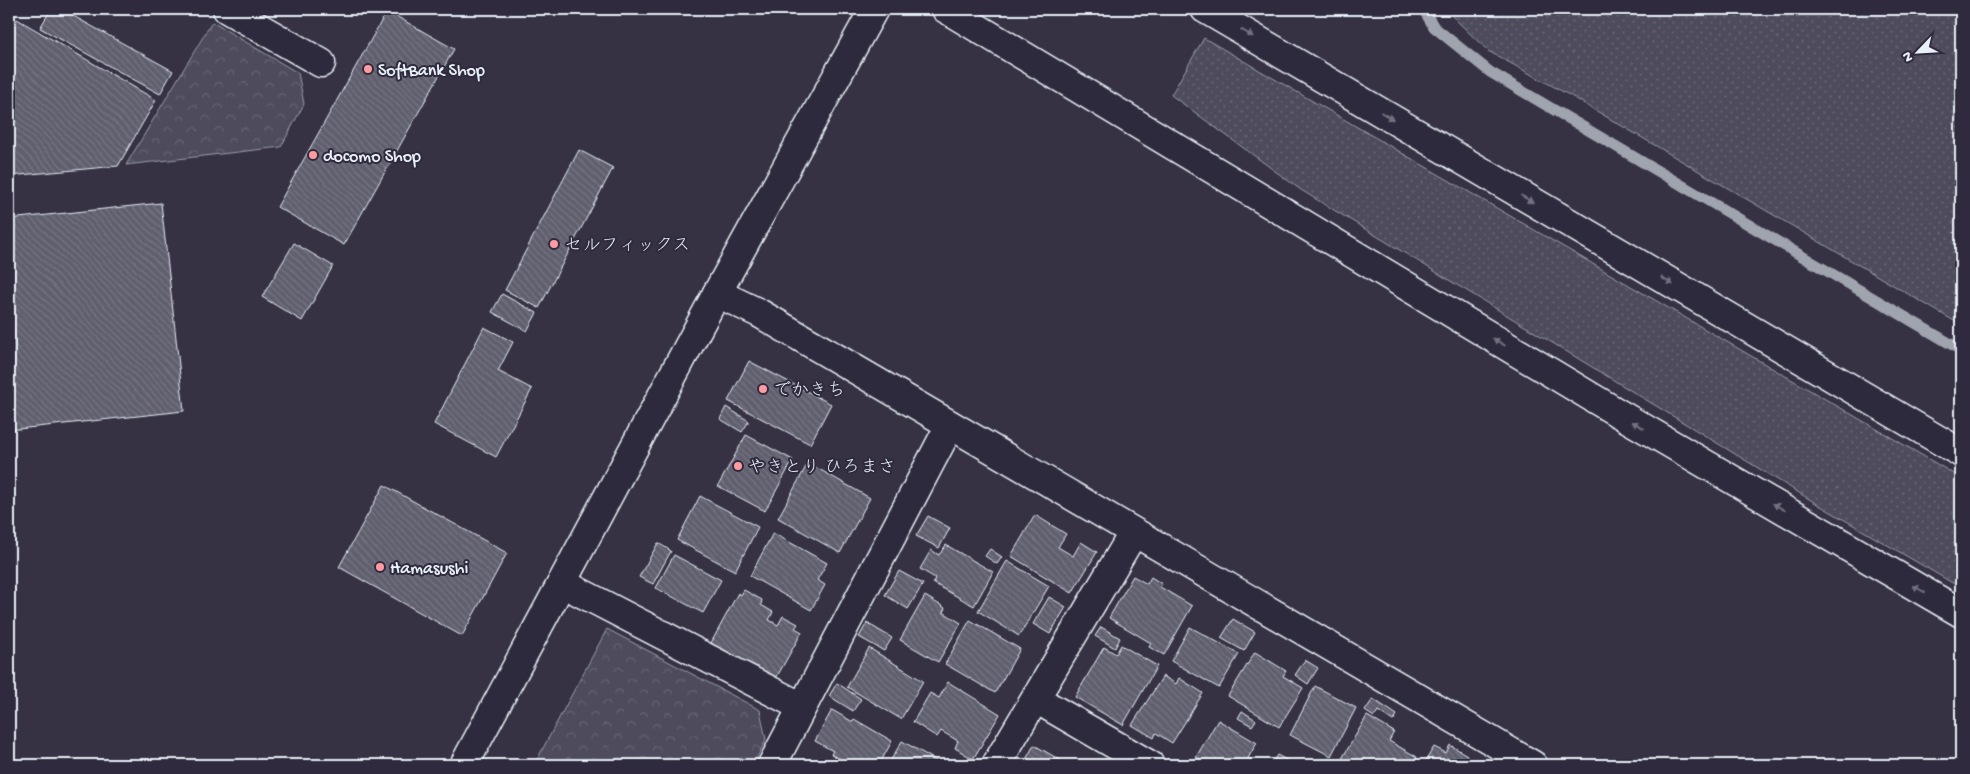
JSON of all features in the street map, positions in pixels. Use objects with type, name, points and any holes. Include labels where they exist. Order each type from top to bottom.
[{"type":"street","points":[[226,9],[321,63]]},
{"type":"street","points":[[464,765],[717,293],[874,9]]},
{"type":"street","points":[[946,9],[1618,413],[1961,613]]},
{"type":"street","points":[[1205,9],[1961,453]]},
{"type":"street","points":[[717,293],[759,313],[1533,765]]},
{"type":"street","points":[[772,765],[950,425]]},
{"type":"street","points":[[996,765],[1134,532]]},
{"type":"street","points":[[562,583],[802,707]]},
{"type":"street","points":[[1036,699],[1150,765]]},
{"type":"green space","points":[[1448,9],[1961,9],[1961,325],[1571,96],[1488,51],[1453,17]]},
{"type":"green space","points":[[212,22],[298,73],[304,104],[281,147],[126,165]]},
{"type":"green space","points":[[1204,38],[1961,478],[1961,588],[1814,502],[1301,190],[1171,95]]},
{"type":"green space","points":[[607,629],[760,710],[766,740],[753,765],[534,765]]},
{"type":"building","points":[[51,9],[68,9],[66,12],[173,71],[160,94],[40,28]]},
{"type":"building","points":[[387,11],[454,49],[344,245],[277,207]]},
{"type":"building","points":[[17,19],[156,100],[118,166],[9,176],[9,33]]},
{"type":"building","points":[[579,150],[613,168],[539,308],[505,290]]},
{"type":"building","points":[[161,203],[184,411],[9,430],[9,219]]},
{"type":"building","points":[[294,243],[333,266],[302,321],[262,297]]},
{"type":"building","points":[[502,294],[537,313],[527,331],[492,312]]},
{"type":"building","points":[[484,327],[513,342],[498,371],[532,389],[496,457],[434,424]]},
{"type":"building","points":[[749,361],[831,404],[810,444],[728,401]]},
{"type":"building","points":[[726,407],[749,421],[742,432],[720,419]]},
{"type":"building","points":[[746,435],[793,460],[765,511],[718,486]]},
{"type":"building","points":[[808,463],[870,498],[840,553],[778,518]]},
{"type":"building","points":[[384,485],[507,553],[462,636],[339,567]]},
{"type":"building","points":[[700,496],[758,527],[735,571],[677,540]]},
{"type":"building","points":[[1035,515],[1066,534],[1058,547],[1073,556],[1081,542],[1097,552],[1072,593],[1011,556]]},
{"type":"building","points":[[928,516],[950,528],[939,548],[916,536]]},
{"type":"building","points":[[773,533],[827,563],[817,580],[825,585],[811,610],[750,576]]},
{"type":"building","points":[[658,543],[671,551],[653,584],[639,577]]},
{"type":"building","points":[[946,545],[993,572],[974,606],[933,583],[935,578],[920,569],[931,550],[939,555]]},
{"type":"building","points":[[990,549],[1002,557],[997,564],[985,556]]},
{"type":"building","points":[[674,555],[721,580],[703,613],[656,588]]},
{"type":"building","points":[[1007,561],[1049,586],[1019,636],[978,611]]},
{"type":"building","points":[[899,571],[923,584],[908,609],[885,595]]},
{"type":"building","points":[[1133,576],[1147,584],[1151,577],[1162,584],[1160,587],[1192,606],[1164,655],[1149,647],[1151,643],[1109,618]]},
{"type":"building","points":[[744,590],[762,600],[761,605],[773,612],[769,620],[778,625],[783,616],[798,624],[795,628],[802,632],[775,680],[711,643],[738,593],[741,595]]},
{"type":"building","points":[[925,596],[945,608],[943,612],[961,623],[938,662],[900,640]]},
{"type":"building","points":[[1049,597],[1066,607],[1050,634],[1033,624]]},
{"type":"building","points":[[1233,619],[1255,632],[1244,651],[1221,638]]},
{"type":"building","points":[[970,620],[1020,649],[995,693],[945,664]]},
{"type":"building","points":[[867,623],[892,638],[884,651],[859,637]]},
{"type":"building","points":[[1101,627],[1120,638],[1115,648],[1095,636]]},
{"type":"building","points":[[1190,627],[1239,654],[1219,688],[1171,661]]},
{"type":"building","points":[[1121,645],[1157,666],[1123,725],[1075,697],[1104,647],[1116,654]]},
{"type":"building","points":[[869,648],[923,681],[901,719],[847,687]]},
{"type":"building","points":[[1255,652],[1286,671],[1283,676],[1303,688],[1279,727],[1228,696]]},
{"type":"building","points":[[1305,660],[1318,668],[1308,684],[1295,675]]},
{"type":"building","points":[[1163,676],[1176,684],[1179,678],[1203,693],[1172,743],[1156,733],[1154,738],[1132,725]]},
{"type":"building","points":[[948,682],[1000,714],[973,759],[955,748],[958,741],[941,731],[937,737],[913,722],[930,693],[939,698]]},
{"type":"building","points":[[837,683],[861,699],[853,711],[829,696]]},
{"type":"building","points":[[1315,686],[1356,708],[1331,756],[1290,735]]},
{"type":"building","points":[[1373,699],[1397,715],[1393,721],[1378,711],[1374,717],[1365,711]]},
{"type":"building","points":[[832,710],[853,722],[854,719],[892,741],[879,765],[851,765],[831,754],[833,751],[815,741]]},
{"type":"building","points":[[1242,711],[1256,720],[1252,726],[1238,718]]},
{"type":"building","points":[[1367,716],[1394,732],[1389,741],[1417,757],[1412,765],[1347,765],[1340,762]]},
{"type":"building","points":[[1218,720],[1257,743],[1248,758],[1252,760],[1248,765],[1210,765],[1196,757]]},
{"type":"building","points":[[902,741],[944,765],[888,765]]},
{"type":"building","points":[[1034,745],[1069,765],[1023,765]]},
{"type":"building","points":[[1450,745],[1467,755],[1466,758],[1479,765],[1423,765],[1434,747],[1446,753]]},
{"type":"building","points":[[1277,755],[1296,765],[1271,765]]},
{"type":"waterway","points":[[1423,9],[1434,27],[1490,72],[1961,350]]},
{"type":"place","name":"SoftBank Shop","points":[[368,69]]},
{"type":"place","name":"docomo Shop","points":[[313,155]]},
{"type":"place","name":"セルフィックス","points":[[554,244]]},
{"type":"place","name":"でかきち","points":[[763,389]]},
{"type":"place","name":"やきとり ひろまさ","points":[[738,466]]},
{"type":"place","name":"Hamasushi","points":[[380,567]]}]
